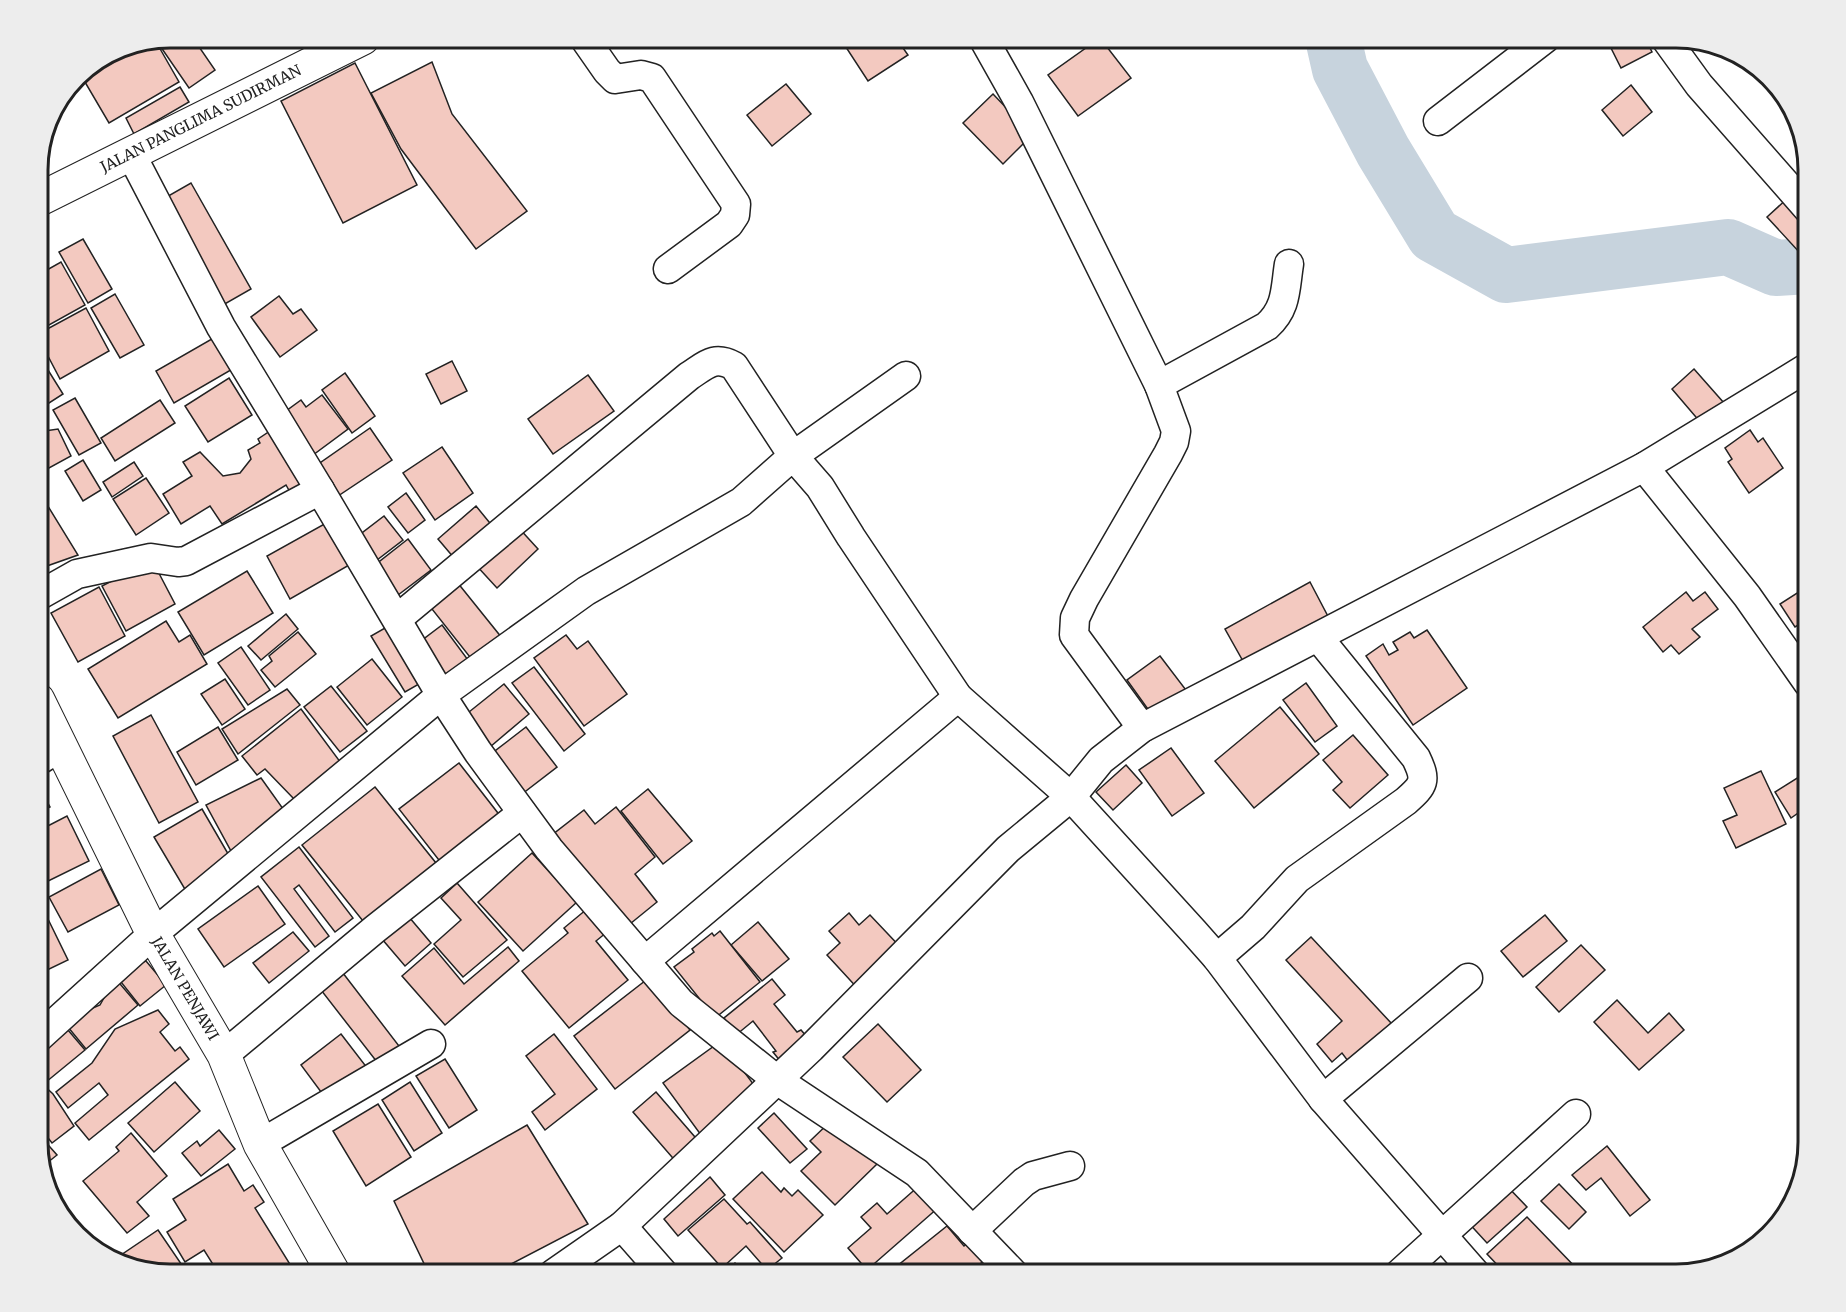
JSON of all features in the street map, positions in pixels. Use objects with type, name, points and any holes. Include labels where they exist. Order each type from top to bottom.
[{"type":"street","name":"JALAN PANGLIMA SUDIRMAN","points":[[48,195],[343,48]]},
{"type":"street","points":[[591,48],[606,71],[615,79],[641,75],[652,78],[736,204],[735,215],[729,224],[668,268]]},
{"type":"street","points":[[988,48],[1018,102],[1158,385],[1176,431],[1174,442],[1075,618],[1074,636],[1142,728]]},
{"type":"street","points":[[1438,121],[1533,48]]},
{"type":"street","points":[[1672,48],[1698,85],[1798,197]]},
{"type":"street","points":[[131,154],[221,327],[441,695],[478,752],[549,849],[681,1003],[777,1080],[917,1173],[1004,1264]]},
{"type":"street","points":[[1158,385],[1267,326],[1276,318],[1282,307],[1289,264]]},
{"type":"street","points":[[397,619],[689,376],[714,360],[725,361],[734,366],[793,456],[820,487],[850,537],[882,581],[910,629],[958,698],[1071,797],[1217,958],[1323,1099],[1467,1264]]},
{"type":"street","points":[[568,1264],[622,1226],[811,1048],[1008,849],[1071,797],[1101,760],[1142,728],[1644,467],[1798,374]]},
{"type":"street","points":[[48,1029],[153,934],[441,695],[586,591],[741,502],[793,456],[906,376]]},
{"type":"street","points":[[1644,467],[1747,596],[1798,668]]},
{"type":"street","points":[[48,590],[77,574],[152,558],[186,561],[320,490]]},
{"type":"street","points":[[1217,958],[1252,927],[1297,879],[1406,801],[1420,788],[1424,774],[1416,758],[1318,637]]},
{"type":"street","points":[[645,961],[958,698]]},
{"type":"street","name":"JALAN PENJAWI","points":[[50,754],[225,1055],[260,1144],[328,1264]]},
{"type":"street","points":[[225,1055],[375,929],[522,813]]},
{"type":"street","points":[[1323,1099],[1468,978]]},
{"type":"street","points":[[260,1144],[431,1044]]},
{"type":"street","points":[[1411,1264],[1576,1114]]},
{"type":"street","points":[[972,1230],[1033,1176],[1070,1166]]},
{"type":"street","points":[[622,1226],[655,1264]]},
{"type":"building","points":[[200,48],[215,70],[189,88],[162,49]]},
{"type":"building","points":[[847,48],[903,48],[908,55],[868,81]]},
{"type":"building","points":[[1086,48],[1108,48],[1131,78],[1078,116],[1048,75]]},
{"type":"building","points":[[1611,48],[1650,48],[1652,52],[1621,68]]},
{"type":"building","points":[[160,49],[179,82],[109,123],[85,82],[102,68],[131,54]]},
{"type":"building","points":[[432,62],[452,114],[527,211],[476,249],[401,149],[371,93]]},
{"type":"building","points":[[355,63],[417,185],[343,223],[281,101]]},
{"type":"building","points":[[786,84],[811,114],[772,146],[747,115]]},
{"type":"building","points":[[1631,85],[1652,112],[1623,136],[1602,110]]},
{"type":"building","points":[[180,87],[189,102],[134,134],[126,118]]},
{"type":"building","points":[[993,94],[1032,135],[1003,164],[963,123]]},
{"type":"building","points":[[191,183],[251,289],[223,305],[163,199]]},
{"type":"building","points":[[1790,196],[1798,205],[1798,251],[1767,217]]},
{"type":"building","points":[[83,239],[112,289],[88,303],[59,252]]},
{"type":"building","points":[[61,262],[85,305],[48,326],[48,269]]},
{"type":"building","points":[[115,294],[144,345],[120,358],[91,308]]},
{"type":"building","points":[[279,296],[293,314],[301,309],[317,330],[280,357],[251,317]]},
{"type":"building","points":[[86,308],[109,351],[60,379],[48,356],[48,329]]},
{"type":"building","points":[[217,336],[236,367],[174,403],[156,371]]},
{"type":"building","points":[[452,361],[467,391],[441,404],[426,374]]},
{"type":"building","points":[[1694,369],[1724,403],[1701,423],[1672,389]]},
{"type":"building","points":[[48,370],[63,394],[48,404]]},
{"type":"building","points":[[345,373],[375,416],[352,433],[322,390]]},
{"type":"building","points":[[588,375],[614,411],[553,454],[528,419]]},
{"type":"building","points":[[229,378],[252,415],[208,442],[185,406]]},
{"type":"building","points":[[322,395],[348,429],[313,455],[282,414],[301,400],[306,407]]},
{"type":"building","points":[[75,398],[101,443],[79,455],[53,410]]},
{"type":"building","points":[[160,400],[175,423],[115,461],[101,438]]},
{"type":"building","points":[[279,425],[312,479],[290,492],[286,485],[222,524],[210,506],[181,524],[163,494],[192,476],[183,462],[200,452],[223,476],[240,473],[251,459],[248,450],[260,443],[258,439]]},
{"type":"building","points":[[370,428],[392,460],[338,496],[317,465]]},
{"type":"building","points":[[58,429],[71,456],[48,469],[48,430]]},
{"type":"building","points":[[1750,430],[1758,442],[1763,438],[1783,468],[1749,493],[1728,462],[1732,459],[1725,448]]},
{"type":"building","points":[[442,447],[473,493],[435,520],[403,473]]},
{"type":"building","points":[[83,460],[101,490],[83,501],[65,471]]},
{"type":"building","points":[[134,462],[143,476],[112,497],[103,482]]},
{"type":"building","points":[[146,478],[169,513],[136,535],[113,499]]},
{"type":"building","points":[[406,493],[425,520],[408,533],[388,507]]},
{"type":"building","points":[[48,506],[78,555],[48,566]]},
{"type":"building","points":[[476,506],[498,533],[460,565],[438,539]]},
{"type":"building","points":[[384,516],[403,540],[377,560],[358,536]]},
{"type":"building","points":[[328,522],[351,564],[290,599],[267,556]]},
{"type":"building","points":[[517,526],[538,549],[497,588],[475,564]]},
{"type":"building","points":[[408,539],[431,570],[398,595],[375,565]]},
{"type":"building","points":[[152,560],[175,604],[126,631],[102,586]]},
{"type":"building","points":[[247,571],[273,613],[204,655],[178,612]]},
{"type":"building","points":[[457,582],[506,643],[477,666],[428,604]]},
{"type":"building","points":[[1310,582],[1332,624],[1248,670],[1225,629]]},
{"type":"building","points":[[99,587],[125,636],[78,662],[51,613]]},
{"type":"building","points":[[1686,592],[1693,601],[1705,592],[1718,609],[1692,629],[1700,637],[1679,654],[1671,645],[1663,652],[1643,627]]},
{"type":"building","points":[[1798,592],[1798,625],[1795,627],[1780,604]]},
{"type":"building","points":[[286,614],[298,629],[261,660],[248,646]]},
{"type":"building","points":[[166,621],[179,642],[190,635],[207,664],[118,718],[88,669]]},
{"type":"building","points":[[392,624],[426,680],[405,692],[371,636]]},
{"type":"building","points":[[442,625],[474,668],[450,687],[417,644]]},
{"type":"building","points":[[1427,630],[1467,688],[1413,725],[1366,656],[1383,644],[1389,655],[1398,650],[1393,642],[1410,632],[1414,638]]},
{"type":"building","points":[[298,632],[316,654],[275,687],[261,670],[272,661],[269,656]]},
{"type":"building","points":[[566,635],[577,649],[588,641],[627,694],[584,726],[534,658]]},
{"type":"building","points":[[241,647],[270,690],[248,705],[218,663]]},
{"type":"building","points":[[1160,656],[1189,694],[1155,719],[1127,680]]},
{"type":"building","points":[[372,659],[402,697],[367,725],[337,687]]},
{"type":"building","points":[[534,667],[585,734],[564,751],[512,683]]},
{"type":"building","points":[[225,679],[245,709],[222,725],[201,694]]},
{"type":"building","points":[[1306,683],[1337,726],[1315,742],[1283,700]]},
{"type":"building","points":[[504,684],[529,714],[490,747],[464,716]]},
{"type":"building","points":[[331,686],[367,731],[340,752],[304,707]]},
{"type":"building","points":[[287,689],[300,705],[238,754],[222,729]]},
{"type":"building","points":[[1280,707],[1319,754],[1254,808],[1215,761]]},
{"type":"building","points":[[301,709],[341,763],[295,800],[265,769],[257,775],[242,756]]},
{"type":"building","points":[[151,715],[198,802],[159,823],[113,736]]},
{"type":"building","points":[[218,727],[238,760],[196,785],[177,752]]},
{"type":"building","points":[[526,727],[557,767],[522,794],[491,754]]},
{"type":"building","points":[[1353,735],[1388,775],[1350,808],[1333,790],[1342,782],[1323,760]]},
{"type":"building","points":[[1171,748],[1204,793],[1172,816],[1139,770]]},
{"type":"building","points":[[459,763],[501,817],[442,864],[399,809]]},
{"type":"building","points":[[1126,765],[1142,783],[1113,810],[1096,792]]},
{"type":"building","points":[[1761,771],[1786,824],[1736,848],[1723,821],[1737,815],[1724,788]]},
{"type":"building","points":[[261,778],[291,820],[237,862],[206,805]]},
{"type":"building","points":[[1798,778],[1798,813],[1791,818],[1775,792]]},
{"type":"building","points":[[375,787],[436,863],[363,921],[302,845]]},
{"type":"building","points":[[648,789],[692,841],[663,864],[621,811]]},
{"type":"building","points":[[616,807],[655,857],[635,874],[657,902],[625,928],[552,835],[584,810],[595,824]]},
{"type":"building","points":[[202,809],[234,864],[186,891],[154,837]]},
{"type":"building","points":[[67,816],[89,861],[48,881],[48,826]]},
{"type":"building","points":[[299,847],[353,918],[335,932],[299,885],[294,889],[329,936],[315,947],[261,877]]},
{"type":"building","points":[[532,853],[577,902],[523,951],[478,902]]},
{"type":"building","points":[[101,869],[119,905],[68,932],[49,897]]},
{"type":"building","points":[[457,883],[507,940],[463,977],[434,944],[461,920],[441,898]]},
{"type":"building","points":[[258,886],[285,924],[224,967],[198,929]]},
{"type":"building","points":[[593,904],[612,928],[596,941],[628,980],[569,1028],[522,971],[568,933],[564,928]]},
{"type":"building","points":[[849,913],[859,925],[870,915],[905,952],[861,992],[827,955],[840,943],[829,931]]},
{"type":"building","points":[[1545,915],[1567,941],[1523,977],[1501,951]]},
{"type":"building","points":[[409,917],[431,943],[405,966],[382,939]]},
{"type":"building","points":[[48,919],[68,960],[48,970]]},
{"type":"building","points":[[758,922],[789,959],[762,981],[731,945]]},
{"type":"building","points":[[720,931],[760,982],[715,1018],[674,967],[694,952],[692,949],[712,933],[714,936]]},
{"type":"building","points":[[293,932],[309,951],[269,983],[253,963]]},
{"type":"building","points":[[1311,937],[1392,1024],[1348,1061],[1342,1053],[1332,1062],[1317,1044],[1342,1021],[1286,960]]},
{"type":"building","points":[[1581,945],[1605,970],[1559,1012],[1536,987]]},
{"type":"building","points":[[508,947],[519,961],[445,1025],[402,976],[434,948],[464,984]]},
{"type":"building","points":[[146,961],[166,985],[140,1006],[121,982],[129,967]]},
{"type":"building","points":[[336,964],[399,1046],[377,1062],[314,981]]},
{"type":"building","points":[[650,977],[690,1030],[615,1089],[574,1036]]},
{"type":"building","points":[[115,978],[138,1005],[86,1049],[63,1021],[100,1005]]},
{"type":"building","points":[[772,979],[785,995],[774,1004],[797,1032],[801,1030],[813,1044],[785,1067],[753,1021],[736,1035],[724,1018]]},
{"type":"building","points":[[1617,1000],[1648,1033],[1669,1013],[1684,1030],[1639,1070],[1594,1022]]},
{"type":"building","points":[[158,1010],[169,1024],[160,1032],[175,1051],[180,1047],[189,1059],[89,1140],[75,1123],[108,1095],[99,1083],[68,1108],[56,1092],[92,1063],[115,1029]]},
{"type":"building","points":[[62,1023],[85,1050],[48,1080],[48,1035]]},
{"type":"building","points":[[878,1024],[921,1070],[887,1102],[843,1057]]},
{"type":"building","points":[[341,1034],[368,1069],[327,1100],[301,1065]]},
{"type":"building","points":[[554,1034],[597,1089],[545,1130],[532,1112],[555,1094],[526,1056]]},
{"type":"building","points":[[721,1041],[760,1093],[701,1135],[663,1083]]},
{"type":"building","points":[[445,1059],[477,1110],[449,1128],[416,1076]]},
{"type":"building","points":[[175,1082],[200,1111],[154,1152],[128,1123]]},
{"type":"building","points":[[410,1082],[442,1133],[414,1151],[382,1100]]},
{"type":"building","points":[[48,1089],[74,1126],[52,1143],[48,1138]]},
{"type":"building","points":[[656,1092],[701,1144],[678,1164],[633,1112]]},
{"type":"building","points":[[378,1104],[411,1157],[366,1186],[333,1131]]},
{"type":"building","points":[[774,1113],[807,1149],[790,1163],[758,1128]]},
{"type":"building","points":[[833,1119],[877,1164],[835,1205],[801,1171],[821,1152],[810,1141]]},
{"type":"building","points":[[527,1125],[588,1224],[511,1264],[424,1264],[394,1201]]},
{"type":"building","points":[[219,1130],[235,1149],[201,1176],[182,1153],[197,1141],[200,1146]]},
{"type":"building","points":[[131,1133],[167,1176],[137,1202],[149,1216],[127,1233],[83,1181],[119,1151],[116,1147]]},
{"type":"building","points":[[48,1145],[57,1155],[50,1161]]},
{"type":"building","points":[[1607,1146],[1650,1200],[1630,1216],[1601,1178],[1586,1190],[1572,1175]]},
{"type":"building","points":[[228,1164],[244,1191],[253,1185],[264,1202],[255,1208],[290,1264],[213,1264],[204,1250],[185,1262],[167,1232],[186,1220],[173,1199]]},
{"type":"building","points":[[762,1172],[781,1192],[784,1188],[792,1196],[798,1190],[823,1215],[784,1252],[733,1199]]},
{"type":"building","points":[[710,1177],[725,1195],[678,1236],[664,1219]]},
{"type":"building","points":[[1504,1183],[1527,1207],[1487,1243],[1465,1219]]},
{"type":"building","points":[[1559,1184],[1586,1212],[1569,1229],[1541,1201]]},
{"type":"building","points":[[920,1185],[939,1207],[874,1264],[862,1264],[848,1248],[871,1228],[861,1217],[877,1203],[887,1214]]},
{"type":"building","points":[[724,1199],[747,1224],[750,1222],[782,1258],[774,1264],[762,1264],[746,1246],[726,1264],[718,1264],[688,1230]]},
{"type":"building","points":[[1527,1217],[1572,1264],[1496,1264],[1487,1254]]},
{"type":"building","points":[[947,1226],[964,1246],[975,1237],[990,1256],[980,1264],[900,1264]]},
{"type":"building","points":[[158,1230],[181,1264],[154,1263],[122,1254]]},
{"type":"waterway","points":[[1335,48],[1340,69],[1383,151],[1434,235],[1506,275],[1728,247],[1776,268],[1798,267]]}]
